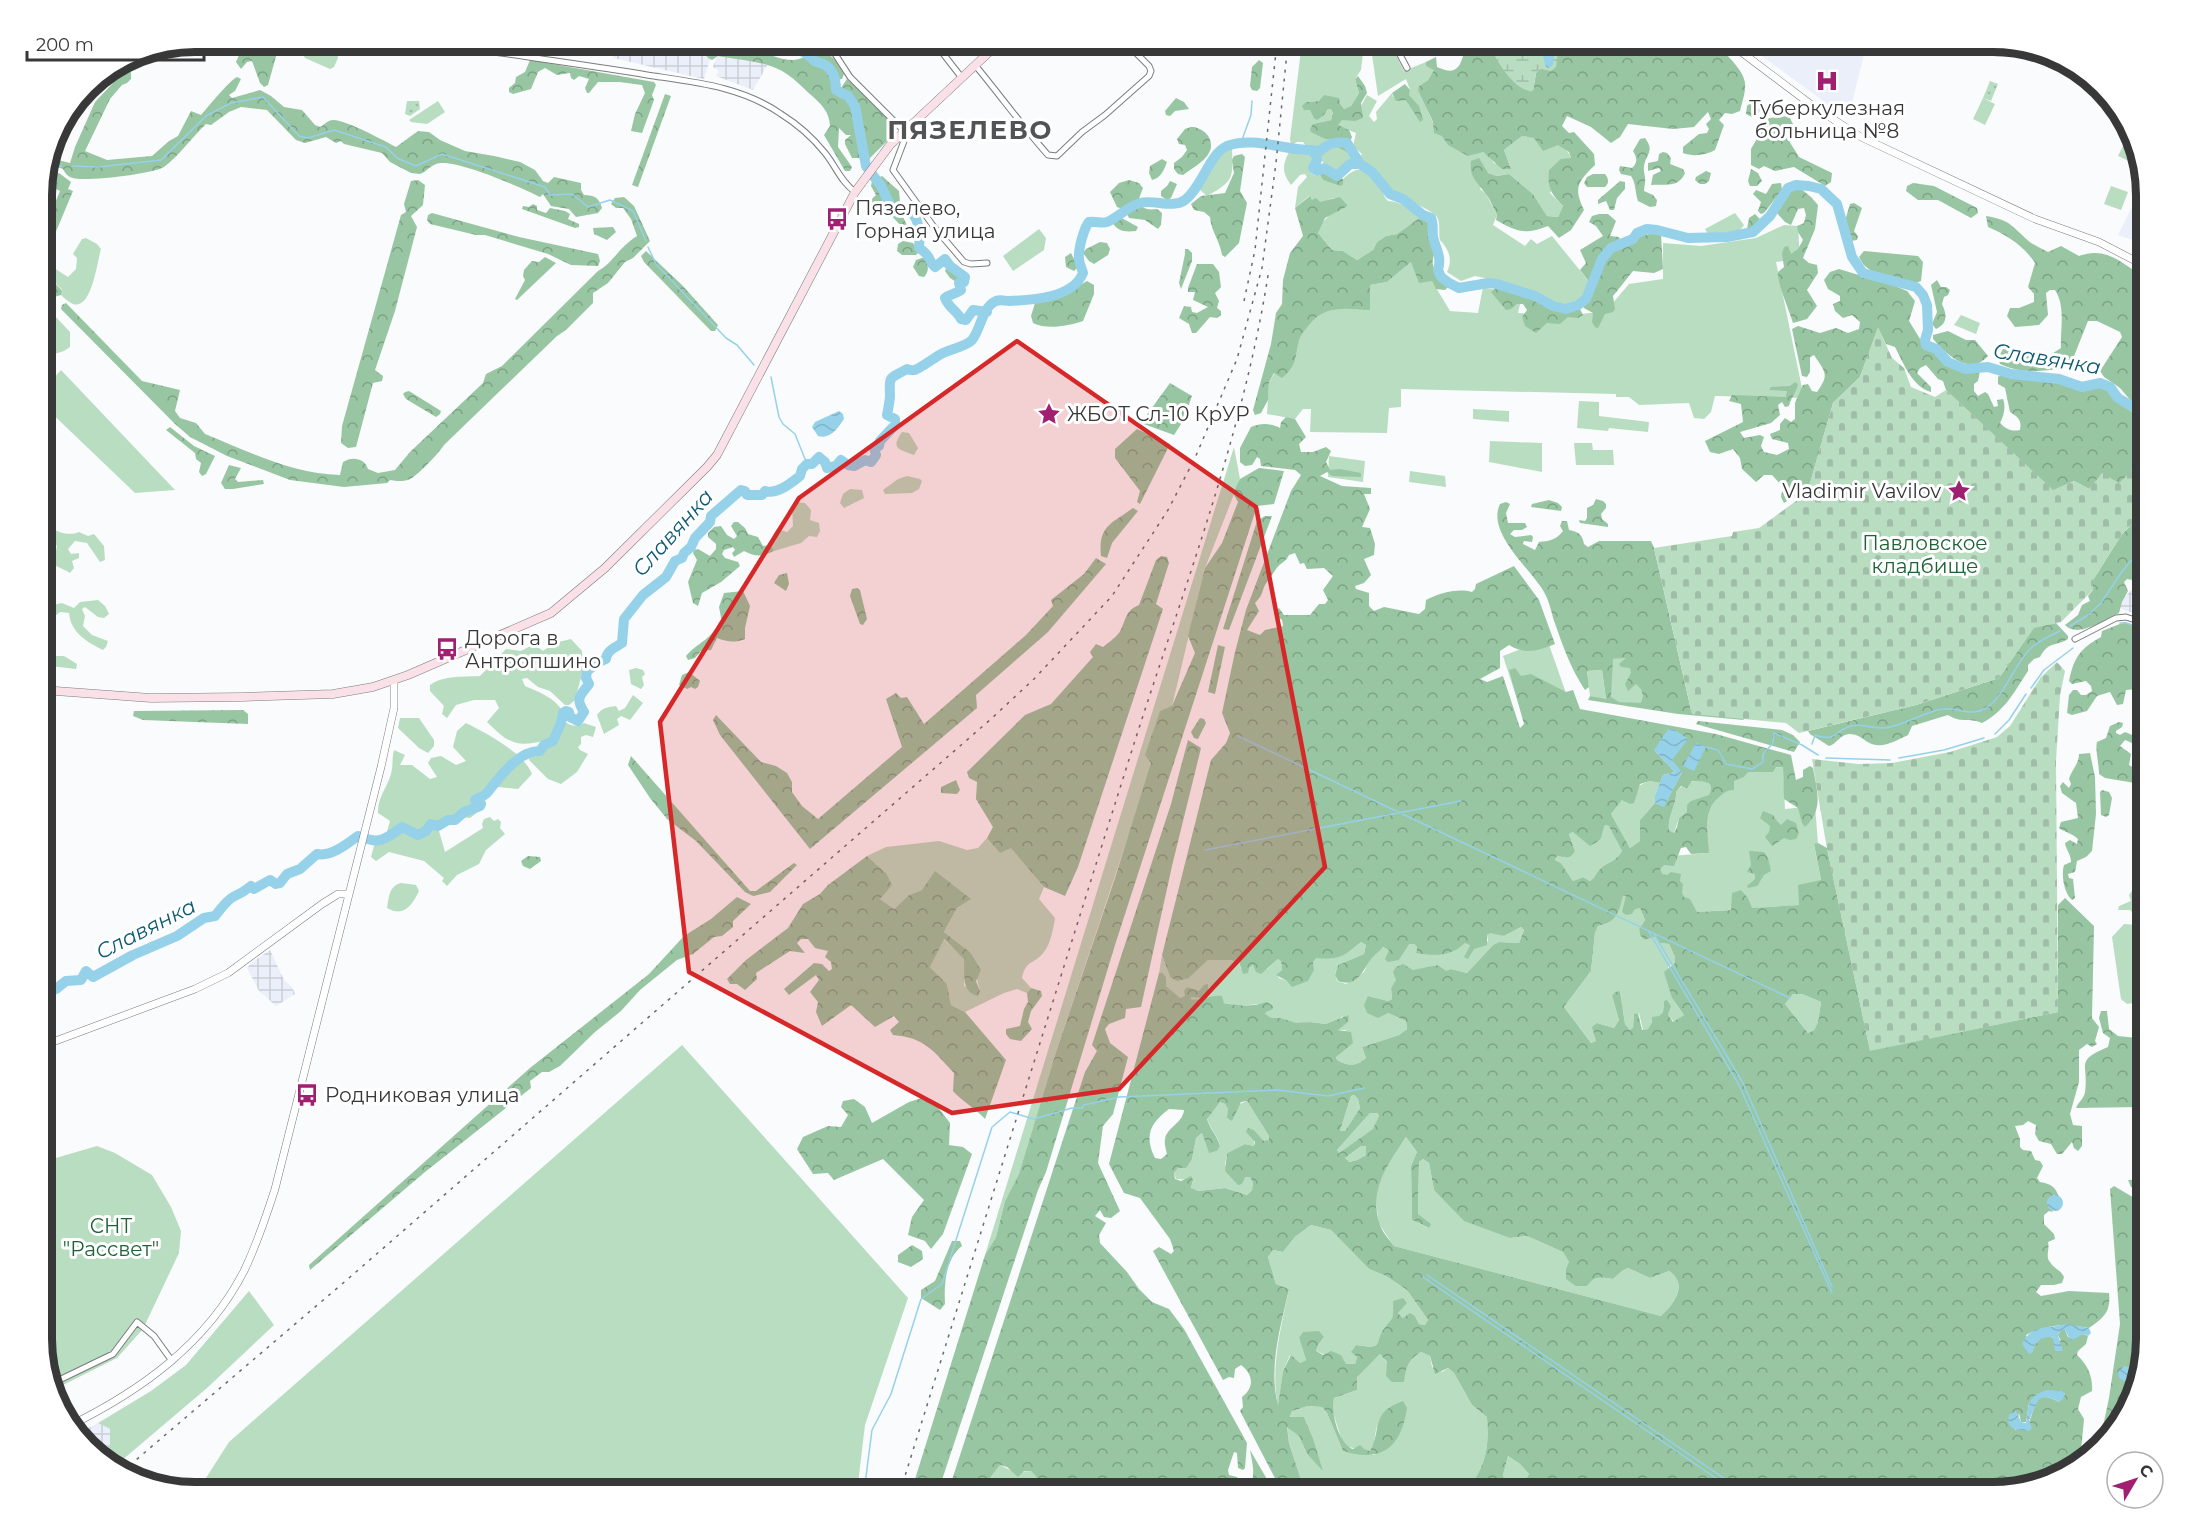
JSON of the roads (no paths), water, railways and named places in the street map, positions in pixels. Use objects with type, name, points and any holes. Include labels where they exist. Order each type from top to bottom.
[{"type":"main road","points":[[53,691],[151,698],[333,694],[359,690],[394,680],[551,613],[605,568],[708,467],[749,396],[855,192],[884,153],[904,131],[989,53]]},
{"type":"street","points":[[975,66],[1035,141],[1048,155],[1057,156],[1149,76],[1151,70],[1149,66],[1135,52]]},
{"type":"street","points":[[1399,52],[1407,68]]},
{"type":"street","points":[[1741,52],[1813,106],[1859,136],[2035,219],[2099,242],[2136,261]]},
{"type":"street","points":[[505,53],[726,88],[753,98],[780,113],[811,137],[855,192]]},
{"type":"street","points":[[833,53],[850,77],[904,131],[904,141],[894,170],[934,227],[964,262],[987,263]]},
{"type":"street","points":[[942,53],[962,78]]},
{"type":"street","points":[[2075,639],[2116,618],[2126,617],[2136,620]]},
{"type":"street","points":[[79,1421],[128,1394],[172,1361],[230,1294],[260,1234],[275,1189],[366,825],[394,708],[394,680]]},
{"type":"street","points":[[53,1042],[195,989],[228,973],[322,904],[338,894],[349,894]]},
{"type":"street","points":[[59,1380],[113,1354],[137,1322],[154,1336],[172,1361]]},
{"type":"water","points":[[1549,52],[1554,57],[1553,65],[1549,68],[1546,67],[1542,53]]},
{"type":"water","points":[[839,411],[843,414],[844,419],[836,429],[830,435],[818,436],[812,427],[815,422]]},
{"type":"water","points":[[1668,729],[1675,730],[1688,739],[1672,760],[1682,772],[1664,807],[1655,803],[1655,795],[1663,775],[1675,772],[1654,750]]},
{"type":"water","points":[[1696,743],[1706,747],[1694,771],[1683,766]]},
{"type":"water","points":[[2055,1195],[2061,1197],[2063,1203],[2061,1209],[2055,1211],[2049,1209],[2047,1203],[2049,1197]]},
{"type":"water","points":[[2066,1324],[2089,1328],[2091,1333],[2088,1336],[2083,1334],[2071,1341],[2065,1330],[2061,1330],[2058,1335],[2063,1351],[2055,1351],[2053,1337],[2039,1340],[2032,1353],[2029,1354],[2022,1344],[2035,1330]]},
{"type":"water","points":[[2124,1366],[2133,1369],[2130,1381],[2119,1378],[2118,1372]]},
{"type":"water","points":[[2047,1390],[2062,1391],[2065,1394],[2059,1402],[2045,1397],[2038,1401],[2029,1420],[2032,1428],[2029,1431],[2013,1428],[2009,1424],[2009,1415],[2016,1411],[2021,1422],[2026,1423],[2032,1398]]},
{"type":"waterway","points":[[804,53],[831,70],[836,90],[848,96],[855,106],[866,166],[881,186],[893,211],[898,213],[905,211],[915,216],[919,228],[919,248],[926,253],[935,267],[945,259],[950,266],[965,277],[964,282],[959,283],[961,290],[945,298],[946,301],[961,319],[966,320],[973,310],[987,312]]},
{"type":"waterway","points":[[73,166],[98,167],[161,160],[206,116],[231,103],[263,97],[299,136],[308,138],[334,130],[386,147],[397,158],[416,166],[442,154],[545,187],[550,195],[572,194],[588,207],[610,200],[633,211],[646,241]]},
{"type":"waterway","points":[[1246,143],[1243,137],[1251,115],[1252,101]]},
{"type":"waterway","name":"Славянка","points":[[53,989],[66,981],[81,980],[86,971],[93,977],[133,955],[177,936],[204,918],[215,916],[230,899],[251,886],[254,889],[270,880],[276,884],[280,883],[287,874],[300,869],[317,854],[333,852],[358,836],[380,840],[402,827],[418,835],[426,831],[431,824],[438,826],[448,820],[455,820],[464,812],[480,806],[481,804],[475,800],[484,796],[510,766],[525,755],[540,751],[544,745],[553,741],[563,713],[569,712],[570,717],[578,721],[584,712],[579,700],[589,684],[586,678],[587,671],[606,659],[610,651],[622,643],[624,619],[643,595],[666,577],[675,561],[682,558],[695,538],[710,522],[711,516],[741,490],[747,495],[762,495],[765,491],[784,488],[800,476],[807,464],[812,464],[819,457],[825,462],[827,468],[836,466],[841,460],[854,466],[865,460],[871,462],[876,455],[874,448],[879,446],[880,441],[895,425],[895,419],[887,415],[890,381],[893,377],[907,369],[918,369],[943,353],[970,342],[988,308],[996,301],[1040,298],[1062,293],[1071,288],[1083,273],[1079,261],[1079,250],[1089,222],[1107,222],[1140,203],[1180,203],[1191,194],[1221,150],[1237,143],[1258,143],[1310,150],[1316,154],[1317,160],[1313,168],[1317,171],[1324,168],[1337,176],[1350,164],[1360,164],[1372,172],[1390,194],[1403,199],[1423,215],[1431,218],[1433,237],[1439,257],[1438,270],[1441,277],[1449,283],[1459,288],[1488,283],[1497,284],[1566,309],[1586,299],[1602,259],[1611,248],[1633,239],[1637,233],[1647,229],[1688,238],[1727,237],[1753,232],[1770,216],[1788,188],[1796,185],[1821,189],[1837,204],[1852,257],[1863,273],[1916,287],[1923,295],[1927,305],[1926,345],[1936,349],[1948,362],[1965,369],[1988,367],[2011,374],[2059,379],[2082,387],[2100,383],[2110,387],[2118,398],[2136,409]]},
{"type":"waterway","points":[[1310,150],[1320,151],[1332,144],[1347,143],[1360,164]]},
{"type":"waterway","points":[[56,166],[62,166]]},
{"type":"waterway","points":[[648,247],[656,264],[754,365]]},
{"type":"waterway","points":[[771,377],[779,417],[783,424],[795,434],[807,464]]},
{"type":"waterway","points":[[2070,626],[2088,615],[2101,603],[2123,570],[2136,555]]},
{"type":"waterway","points":[[2120,623],[2136,626]]},
{"type":"waterway","points":[[1812,744],[1815,735],[1826,738],[1852,726],[1885,728],[1944,709],[1980,711],[2000,695],[2020,661],[2032,647],[2060,631]]},
{"type":"waterway","points":[[2031,688],[2044,670],[2073,648]]},
{"type":"waterway","points":[[1995,734],[2009,720],[2026,694]]},
{"type":"waterway","points":[[1706,747],[1718,750],[1726,764],[1752,769],[1763,762],[1763,754],[1773,743],[1774,733],[1818,755]]},
{"type":"waterway","points":[[1238,736],[1790,998]]},
{"type":"waterway","points":[[1899,758],[1944,750],[1984,738]]},
{"type":"waterway","points":[[1826,758],[1890,760]]},
{"type":"waterway","points":[[1205,850],[1461,801]]},
{"type":"waterway","points":[[1649,932],[1739,1085],[1832,1293]]},
{"type":"waterway","points":[[1654,934],[1743,1083],[1832,1287]]},
{"type":"waterway","points":[[865,1482],[872,1430],[891,1394],[921,1299],[942,1284],[992,1127],[1010,1112],[1034,1119],[1119,1097],[1277,1090],[1328,1096],[1364,1088]]},
{"type":"waterway","points":[[1427,1275],[1729,1482]]},
{"type":"waterway","points":[[1423,1277],[1721,1482]]},
{"type":"railway","points":[[1244,301],[1255,250],[1276,52]]},
{"type":"railway","points":[[130,1465],[349,1278],[991,719],[1034,679],[1112,596],[1168,510],[1195,458],[1237,359],[1262,268],[1276,163],[1287,52]]},
{"type":"railway","points":[[903,1482],[1132,750],[1210,512],[1244,392],[1269,269]]},
{"type":"place","name":"Туберкулезная больница №8","points":[[1827,81]]},
{"type":"place","name":"Пязелево, Горная улица","points":[[837,219]]},
{"type":"place","name":"ЖБОТ Сл-10 КрУР","points":[[1049,414]]},
{"type":"place","name":"Vladimir Vavilov","points":[[1959,491]]},
{"type":"place","name":"Дорога в Антропшино","points":[[447,649]]},
{"type":"place","name":"Родниковая улица","points":[[307,1095]]},
{"type":"district","name":"ПЯЗЕЛЕВО","points":[[970,130]]},
{"type":"park label","name":"Павловское кладбище","points":[[1925,554]]},
{"type":"park label","name":"СНТ \"Рассвет\"","points":[[111,1238]]}]
